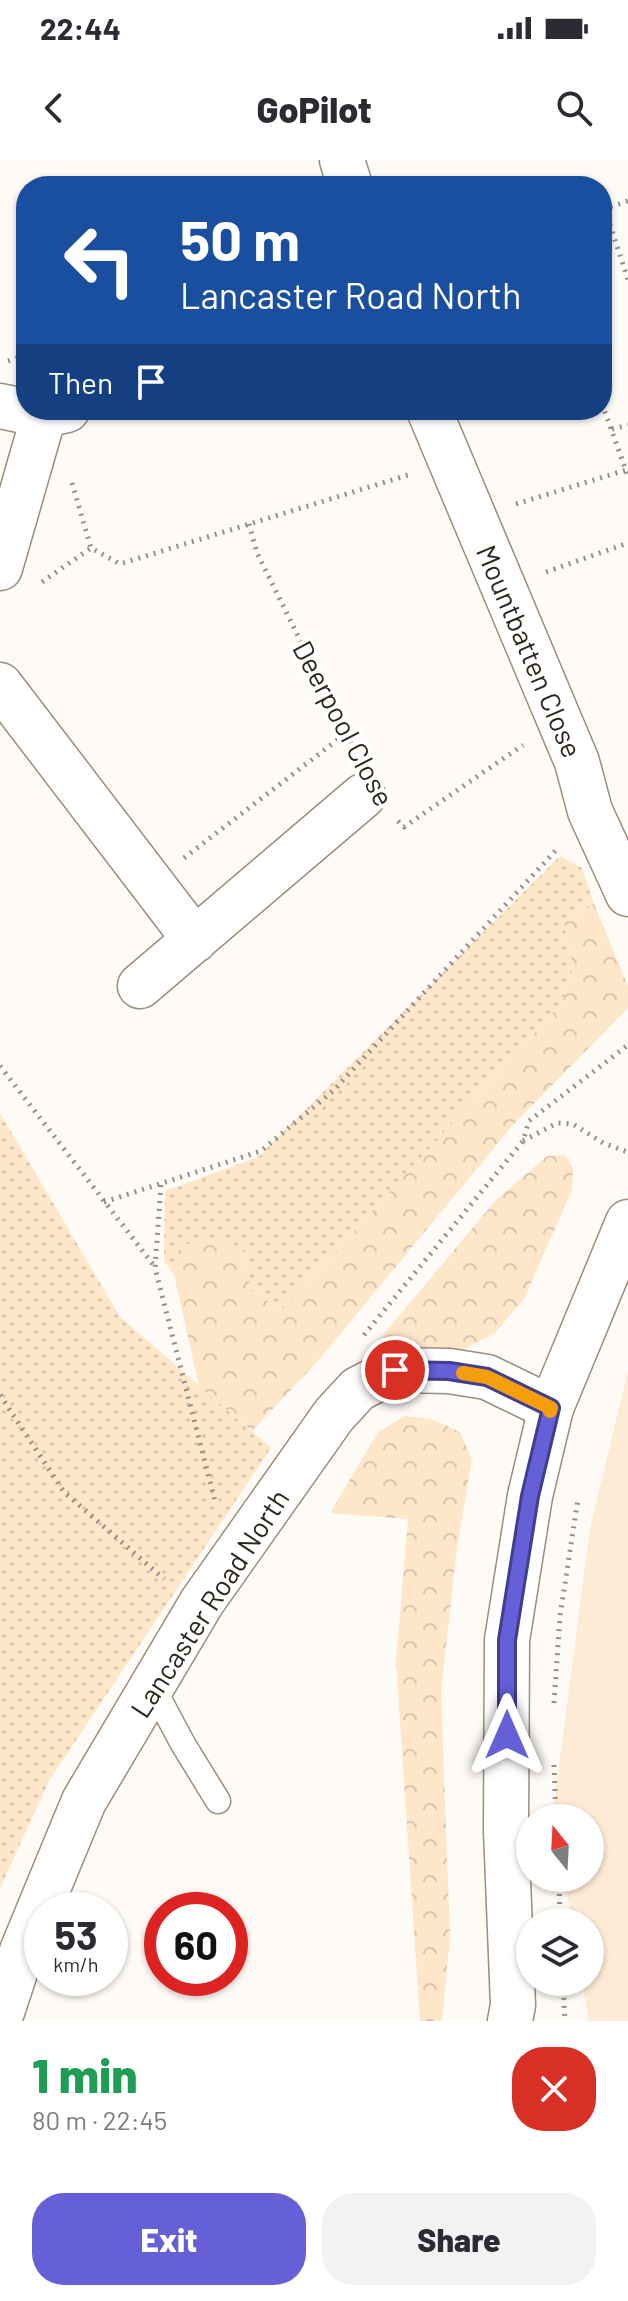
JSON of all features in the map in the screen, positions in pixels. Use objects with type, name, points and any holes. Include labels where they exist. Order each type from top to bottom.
[{"type":"street","points":[[0,568],[53,420]]},
{"type":"street","name":"Mountbatten Close","points":[[433,420],[577,762],[590,811],[628,894]]},
{"type":"street","points":[[0,685],[195,940]]},
{"type":"street","name":"Deerpool Close","points":[[140,986],[373,791]]},
{"type":"street","points":[[513,2016],[506,1830],[507,1640],[530,1496],[551,1408],[628,1222]]},
{"type":"street","name":"Lancaster Road North","points":[[0,2018],[22,1951],[84,1801],[202,1602],[334,1415],[358,1389],[395,1370],[449,1371],[487,1377],[551,1408]]},
{"type":"lane","points":[[152,1686],[218,1801]]},
{"type":"path","points":[[612,233],[628,280]]},
{"type":"path","points":[[57,420],[91,548],[120,564],[451,462]]},
{"type":"path","points":[[474,517],[627,473],[608,420]]},
{"type":"path","points":[[612,429],[628,425]]},
{"type":"path","name":"Deerpool Close","points":[[249,524],[257,553],[373,791],[404,827],[525,743]]},
{"type":"path","points":[[504,587],[628,543]]},
{"type":"path","points":[[152,883],[345,734]]},
{"type":"path","points":[[104,1202],[261,1151],[333,1091],[557,849]]},
{"type":"path","points":[[523,1141],[529,1121],[628,1045]]},
{"type":"path","points":[[0,1066],[155,1268]]},
{"type":"path","points":[[357,1343],[523,1141],[557,1123],[573,1124],[603,1143],[628,1152]]},
{"type":"path","points":[[161,1185],[155,1268],[218,1514]]},
{"type":"path","points":[[0,1395],[64,1492],[166,1580],[202,1602]]},
{"type":"path","points":[[554,1714],[560,1616],[580,1485]]},
{"type":"path","points":[[554,1758],[556,1804]]},
{"type":"path","points":[[564,1996],[565,2021]]},
{"type":"shaded area","points":[[628,1371],[628,2021],[589,2021],[585,1996],[604,1996],[604,1908],[569,1908],[567,1892],[604,1892],[604,1804],[554,1804],[590,1528]]},
{"type":"green space","points":[[560,856],[582,868],[594,904],[564,922],[573,968],[562,1003],[282,1310],[250,1290],[245,1251],[184,1245],[174,1275],[164,1261],[165,1191],[258,1157]]},
{"type":"green space","points":[[594,904],[628,986],[628,1008],[512,1126],[318,1361],[252,1431],[199,1386],[174,1275],[183,1245],[222,1238],[245,1251],[250,1290],[282,1310],[562,1003],[573,968],[564,922]]},
{"type":"green space","points":[[0,1113],[120,1317],[271,1448],[49,1781],[0,1888]]},
{"type":"green space","points":[[565,1155],[573,1168],[572,1190],[524,1299],[494,1334],[460,1351],[414,1347],[368,1353],[496,1200],[547,1156]]},
{"type":"green space","points":[[405,1416],[432,1419],[460,1432],[472,1459],[457,1547],[441,1692],[450,1937],[442,2021],[420,2021],[396,1662],[408,1519],[330,1513],[378,1432]]},
{"type":"slow traffic","points":[[463,1373],[487,1377],[551,1408],[550,1411]]},
{"type":"route","points":[[395,1370],[449,1371],[487,1377],[551,1408],[530,1496],[507,1640],[507,1735]]}]
